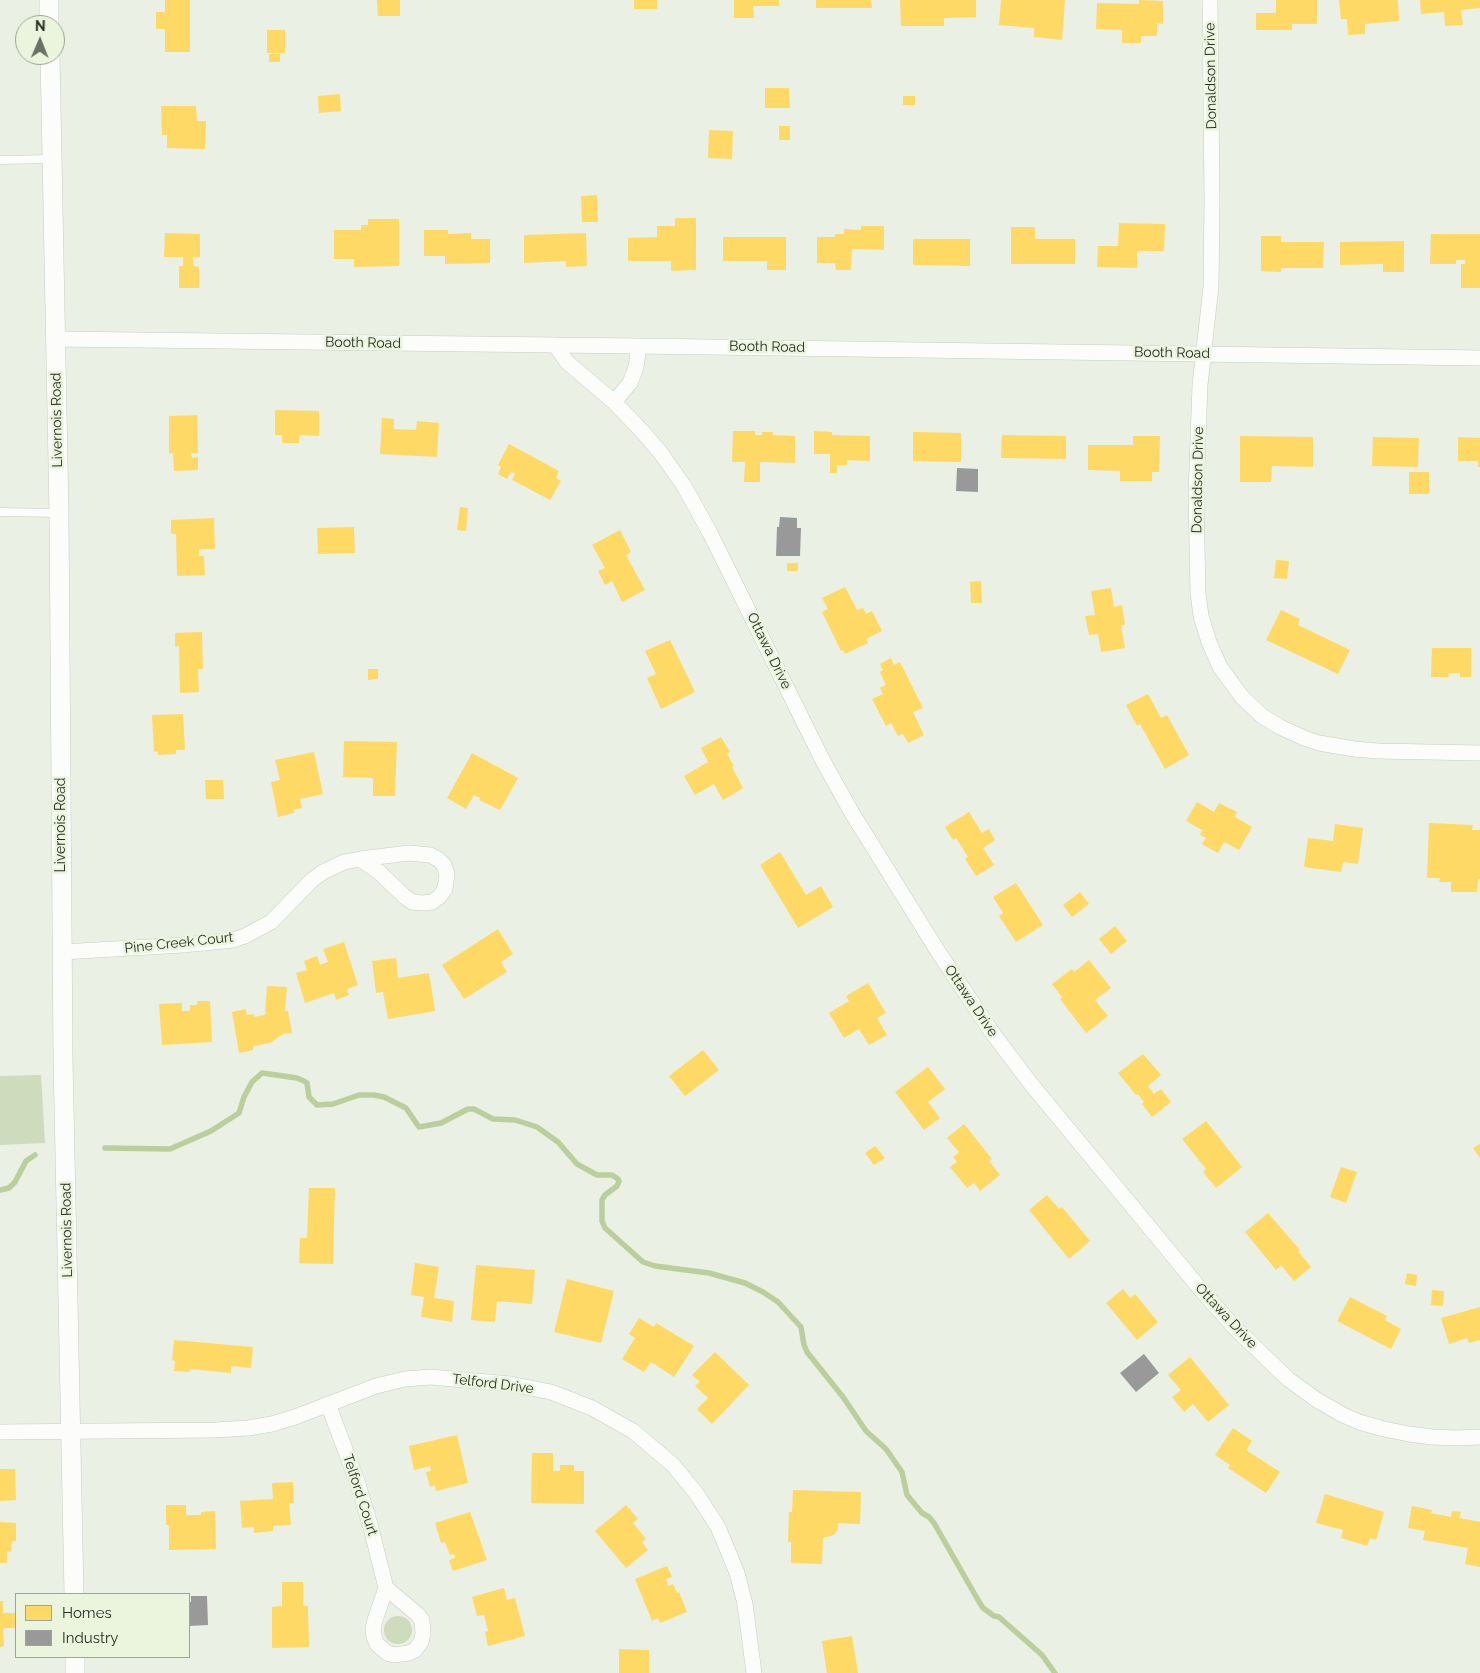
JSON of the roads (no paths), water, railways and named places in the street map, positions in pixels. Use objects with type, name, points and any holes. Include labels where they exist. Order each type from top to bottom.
[{"type":"street","points":[[49,0],[49,15]]},
{"type":"street","name":"Donaldson Drive","points":[[1210,0],[1212,257],[1205,354],[1200,385],[1196,495],[1198,593],[1204,624],[1220,667],[1242,697],[1262,716],[1280,727],[1320,743],[1354,750],[1480,753]]},
{"type":"street","name":"Livernois Road","points":[[50,65],[59,513],[62,952],[74,1593]]},
{"type":"street","name":"Booth Road","points":[[55,339],[1480,358]]},
{"type":"street","name":"Ottawa Drive","points":[[555,345],[567,362],[614,402],[641,430],[660,452],[694,503],[823,761],[852,813],[937,950],[991,1031],[1031,1084],[1202,1291],[1235,1328],[1288,1379],[1316,1400],[1343,1415],[1384,1429],[1432,1438],[1480,1436]]},
{"type":"street","points":[[614,402],[630,384],[636,367],[639,346]]},
{"type":"street","name":"Pine Creek Court","points":[[62,952],[174,946],[233,940],[245,936],[271,922],[312,880],[324,872],[344,862],[360,859],[409,853],[430,855],[438,859],[444,866],[447,874],[445,890],[432,902],[412,902],[379,872],[360,859]]},
{"type":"street","name":"Telford Drive","points":[[0,1432],[248,1428],[272,1424],[376,1386],[430,1377],[510,1384],[551,1392],[592,1408],[633,1431],[673,1465],[696,1493],[718,1527],[728,1547],[742,1588],[754,1673]]},
{"type":"street","name":"Telford Court","points":[[328,1404],[360,1491],[386,1588]]},
{"type":"street","points":[[75,1658],[75,1673]]},
{"type":"lane","points":[[0,160],[51,159]]},
{"type":"lane","points":[[0,512],[59,513]]},
{"type":"waterway","points":[[105,1148],[170,1149],[211,1131],[239,1113],[244,1097],[252,1082],[262,1073],[297,1078],[304,1081],[307,1083],[309,1097],[317,1105],[333,1104],[359,1095],[384,1097],[406,1108],[419,1127],[441,1123],[468,1109],[474,1109],[493,1119],[515,1120],[537,1127],[558,1142],[577,1164],[597,1175],[612,1175],[618,1179],[617,1186],[605,1195],[602,1200],[602,1221],[605,1228],[643,1262],[655,1266],[709,1273],[745,1283],[778,1302],[801,1327],[807,1352],[843,1397],[866,1431],[886,1449],[902,1472],[907,1495],[922,1513],[934,1523],[983,1608],[994,1616],[999,1617],[1042,1655],[1055,1673]]},
{"type":"waterway","points":[[0,1190],[9,1188],[15,1182],[26,1161],[35,1155]]}]
